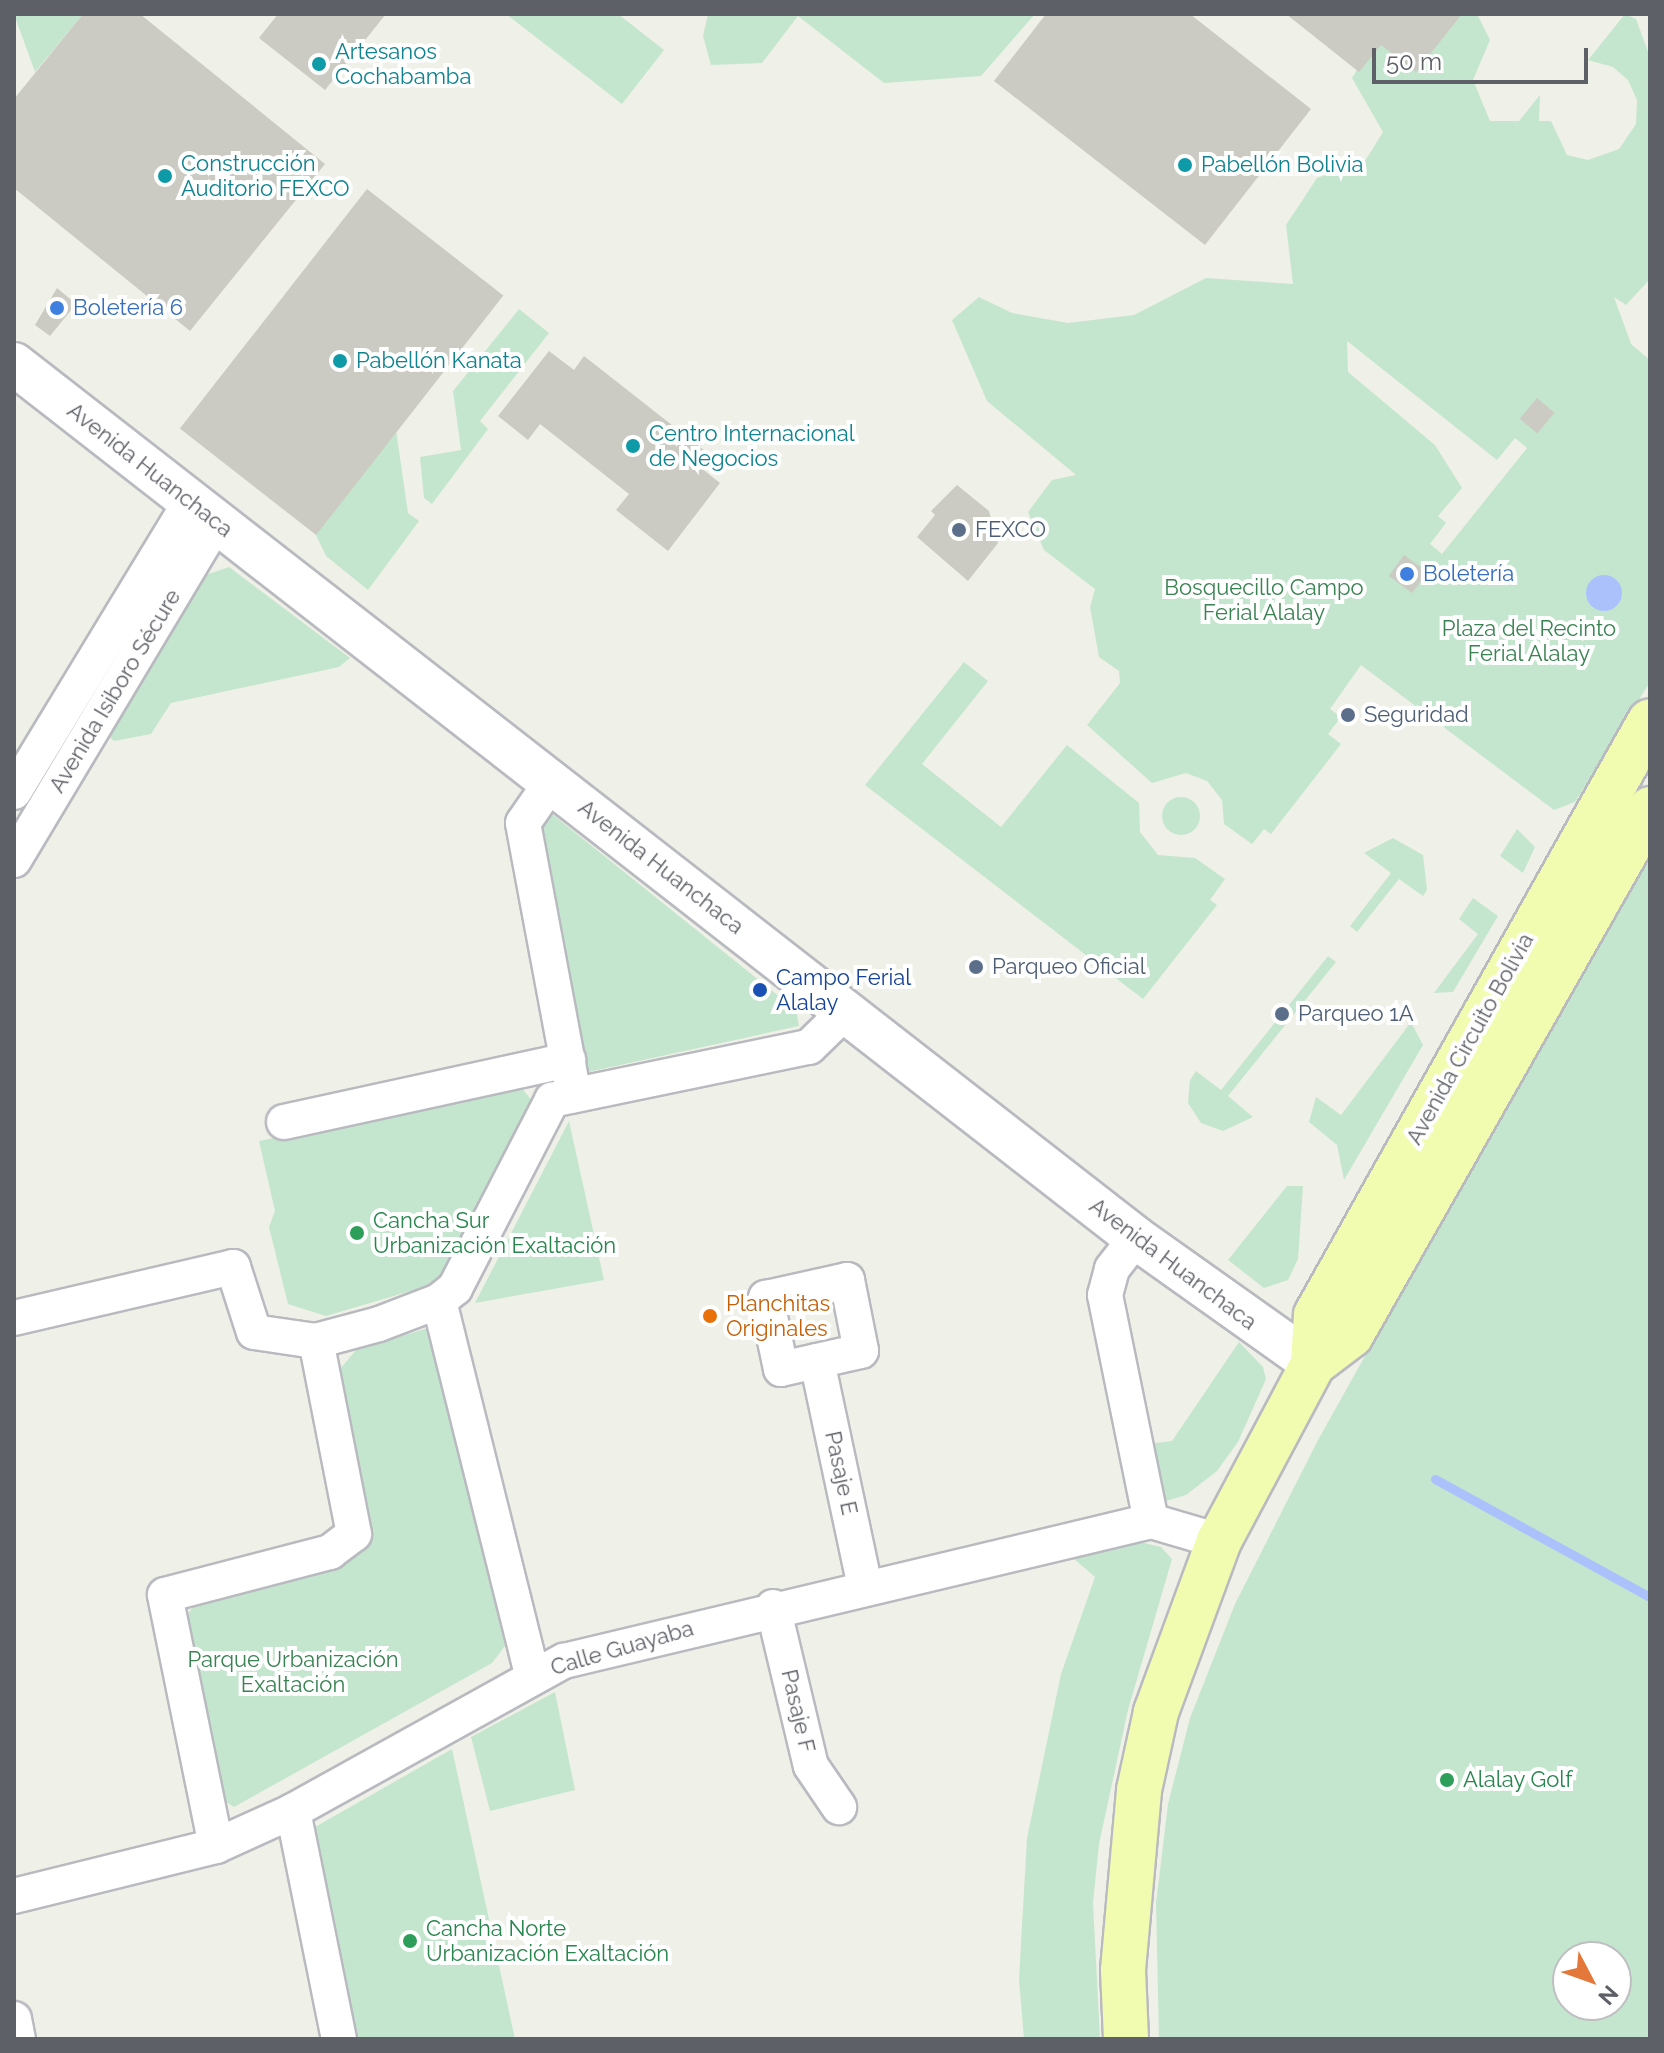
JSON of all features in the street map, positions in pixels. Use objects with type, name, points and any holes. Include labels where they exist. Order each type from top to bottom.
[{"type":"main road","name":"Avenida Circuito Bolivia","points":[[1126,2039],[1128,1876],[1139,1790],[1156,1712],[1219,1541],[1313,1364],[1316,1315],[1650,721]]},
{"type":"main road","name":"Avenida Circuito Bolivia","points":[[1313,1364],[1351,1335],[1650,809]]},
{"type":"street","name":"Avenida Huanchaca","points":[[14,364],[1136,1238],[1313,1364]]},
{"type":"street","name":"Avenida Isiboro Sécure","points":[[14,792],[204,511]]},
{"type":"street","name":"Avenida Isiboro Sécure","points":[[14,860],[204,511]]},
{"type":"street","points":[[552,781],[523,823],[574,1095]]},
{"type":"street","points":[[14,1318],[233,1267],[254,1332],[316,1341],[439,1301],[468,1267],[552,1100],[809,1047],[846,1011]]},
{"type":"street","points":[[284,1122],[568,1060]]},
{"type":"street","points":[[1136,1238],[1112,1269],[1105,1295],[1151,1521]]},
{"type":"street","points":[[439,1301],[532,1675]]},
{"type":"street","points":[[216,1846],[165,1595],[330,1552],[354,1534],[316,1341]]},
{"type":"street","name":"Pasaje E","points":[[817,1361],[865,1586]]},
{"type":"street","name":"Calle Guayaba","points":[[14,1896],[216,1846],[293,1811],[532,1675],[564,1661],[773,1607],[1151,1521],[1219,1541]]},
{"type":"street","name":"Pasaje F","points":[[773,1607],[811,1766],[839,1807]]},
{"type":"street","points":[[293,1811],[339,2039]]},
{"type":"street","points":[[14,2019],[18,2039]]},
{"type":"green space","points":[[14,14],[83,14],[35,72]]},
{"type":"green space","points":[[506,14],[618,14],[664,50],[622,104]]},
{"type":"green space","points":[[708,14],[1035,14],[981,76],[884,83],[798,16],[762,63],[711,65],[703,36]]},
{"type":"green space","name":"Bosquecillo Campo Ferial Alalay","points":[[1391,14],[1477,14],[1490,40],[1473,80],[1490,121],[1519,121],[1540,95],[1539,121],[1551,121],[1567,155],[1588,160],[1619,149],[1636,124],[1637,100],[1628,80],[1613,67],[1588,60],[1625,14],[1636,19],[1650,57],[1650,279],[1626,305],[1614,297],[1631,344],[1650,360],[1650,682],[1575,802],[1554,810],[1361,665],[1330,709],[1341,717],[1328,734],[1341,744],[1271,834],[1264,829],[1252,844],[1224,824],[1222,800],[1207,781],[1186,773],[1152,783],[1087,725],[1120,683],[1119,671],[1099,657],[1090,607],[1095,589],[1044,550],[1028,512],[1052,480],[1076,475],[987,401],[952,320],[979,297],[1012,313],[1068,323],[1134,315],[1206,278],[1293,284],[1286,225],[1317,178],[1365,161],[1383,132],[1352,78]],"holes":[[[1347,341],[1497,460],[1515,438],[1527,448],[1442,554],[1430,544],[1446,523],[1438,516],[1462,488],[1435,445],[1348,372]]]},
{"type":"green space","points":[[519,309],[549,333],[480,421],[488,429],[432,504],[424,498],[420,457],[461,450],[453,391]]},
{"type":"green space","points":[[396,430],[408,513],[419,521],[368,590],[326,556],[315,533]]},
{"type":"green space","points":[[229,567],[350,658],[339,667],[171,703],[151,734],[114,741],[108,735],[206,575]]},
{"type":"green space","points":[[964,662],[988,681],[922,764],[1001,827],[1067,745],[1139,803],[1140,832],[1158,855],[1195,858],[1225,879],[1210,900],[1217,905],[1143,999],[865,785]]},
{"type":"green space","points":[[1181,797],[1195,802],[1200,816],[1195,830],[1181,835],[1167,830],[1162,816],[1167,802]]},
{"type":"green space","points":[[541,814],[552,814],[796,1010],[799,1026],[588,1072],[582,1066],[534,823]]},
{"type":"green space","points":[[1517,829],[1535,847],[1523,873],[1500,856]]},
{"type":"green space","points":[[1393,838],[1423,855],[1427,890],[1423,896],[1399,879],[1357,932],[1350,926],[1391,873],[1364,853]]},
{"type":"green space","points":[[1650,846],[1650,2039],[1159,2039],[1156,1903],[1168,1804],[1190,1718],[1235,1604],[1318,1440]]},
{"type":"green space","points":[[1473,898],[1498,916],[1453,992],[1434,993],[1478,934],[1459,919]]},
{"type":"green space","points":[[1328,956],[1336,962],[1228,1096],[1253,1117],[1223,1131],[1201,1123],[1188,1103],[1190,1080],[1196,1071],[1221,1090]]},
{"type":"green space","points":[[1411,1022],[1423,1045],[1344,1180],[1337,1145],[1309,1122],[1316,1097],[1341,1115]]},
{"type":"green space","points":[[521,1087],[533,1102],[447,1272],[424,1287],[326,1316],[288,1304],[269,1227],[275,1211],[259,1141]]},
{"type":"green space","points":[[569,1121],[604,1280],[475,1303]]},
{"type":"green space","points":[[1287,1186],[1303,1186],[1298,1259],[1288,1280],[1264,1288],[1228,1260]]},
{"type":"green space","name":"Parque Urbanización Exaltación","points":[[428,1328],[505,1646],[492,1663],[234,1807],[223,1800],[185,1618],[197,1601],[334,1566],[365,1549],[369,1541],[335,1375],[356,1350]]},
{"type":"green space","points":[[1239,1342],[1263,1367],[1266,1379],[1238,1442],[1217,1471],[1186,1495],[1159,1503],[1149,1444],[1172,1441]]},
{"type":"green space","points":[[1140,1542],[1161,1547],[1172,1559],[1128,1710],[1099,1844],[1093,1903],[1100,2039],[1024,2039],[1019,1979],[1027,1838],[1061,1674],[1095,1577],[1066,1552]]},
{"type":"green space","points":[[555,1692],[575,1790],[490,1811],[471,1737]]},
{"type":"green space","name":"Cancha Norte Urbanización Exaltación","points":[[452,1749],[515,2039],[353,2039],[308,1831]]},
{"type":"water","points":[[1604,575],[1617,580],[1622,593],[1617,606],[1604,611],[1591,606],[1586,593],[1591,580]]},
{"type":"building","name":"Construcción Auditorio FEXCO","points":[[83,14],[140,14],[325,164],[190,331],[14,188],[14,99]]},
{"type":"building","name":"Artesanos Cochabamba","points":[[278,14],[386,14],[325,90],[259,38]]},
{"type":"building","name":"Pabellón Bolivia","points":[[1046,14],[1190,14],[1311,109],[1205,245],[994,81]]},
{"type":"building","points":[[1286,14],[1462,14],[1416,72],[1381,45],[1359,72]]},
{"type":"building","name":"Pabellón Kanata","points":[[367,189],[503,296],[316,535],[180,429]]},
{"type":"building","name":"Boletería 6","points":[[57,288],[76,304],[50,336],[35,325]]},
{"type":"building","name":"Centro Internacional de Negocios","points":[[549,351],[574,370],[584,356],[705,451],[695,463],[720,483],[668,551],[616,510],[629,494],[540,424],[528,440],[498,416]]},
{"type":"building","points":[[1537,398],[1555,413],[1537,433],[1520,419]]},
{"type":"building","name":"FEXCO","points":[[957,485],[989,511],[998,543],[968,581],[917,537],[935,515],[931,511]]},
{"type":"building","name":"Boletería","points":[[1404,555],[1427,572],[1412,593],[1389,576]]},
{"type":"waterway","points":[[1435,1479],[1650,1597]]},
{"type":"place","name":"Artesanos Cochabamba","points":[[319,64]]},
{"type":"place","name":"Pabellón Bolivia","points":[[1185,165]]},
{"type":"place","name":"Construcción Auditorio FEXCO","points":[[165,176]]},
{"type":"place","name":"Boletería 6","points":[[57,308]]},
{"type":"place","name":"Pabellón Kanata","points":[[340,361]]},
{"type":"place","name":"Centro Internacional de Negocios","points":[[633,446]]},
{"type":"place","name":"FEXCO","points":[[959,530]]},
{"type":"place","name":"Boletería","points":[[1407,574]]},
{"type":"place","name":"Seguridad","points":[[1348,715]]},
{"type":"place","name":"Parqueo Oficial","points":[[976,967]]},
{"type":"place","name":"Campo Ferial Alalay","points":[[760,990]]},
{"type":"place","name":"Parqueo 1A","points":[[1282,1014]]},
{"type":"place","name":"Cancha Sur Urbanización Exaltación","points":[[357,1233]]},
{"type":"place","name":"Planchitas Originales","points":[[710,1316]]},
{"type":"place","name":"Alalay Golf","points":[[1447,1780]]},
{"type":"place","name":"Cancha Norte Urbanización Exaltación","points":[[410,1941]]},
{"type":"park label","name":"Plaza del Recinto Ferial Alalay","points":[[1529,640]]}]
